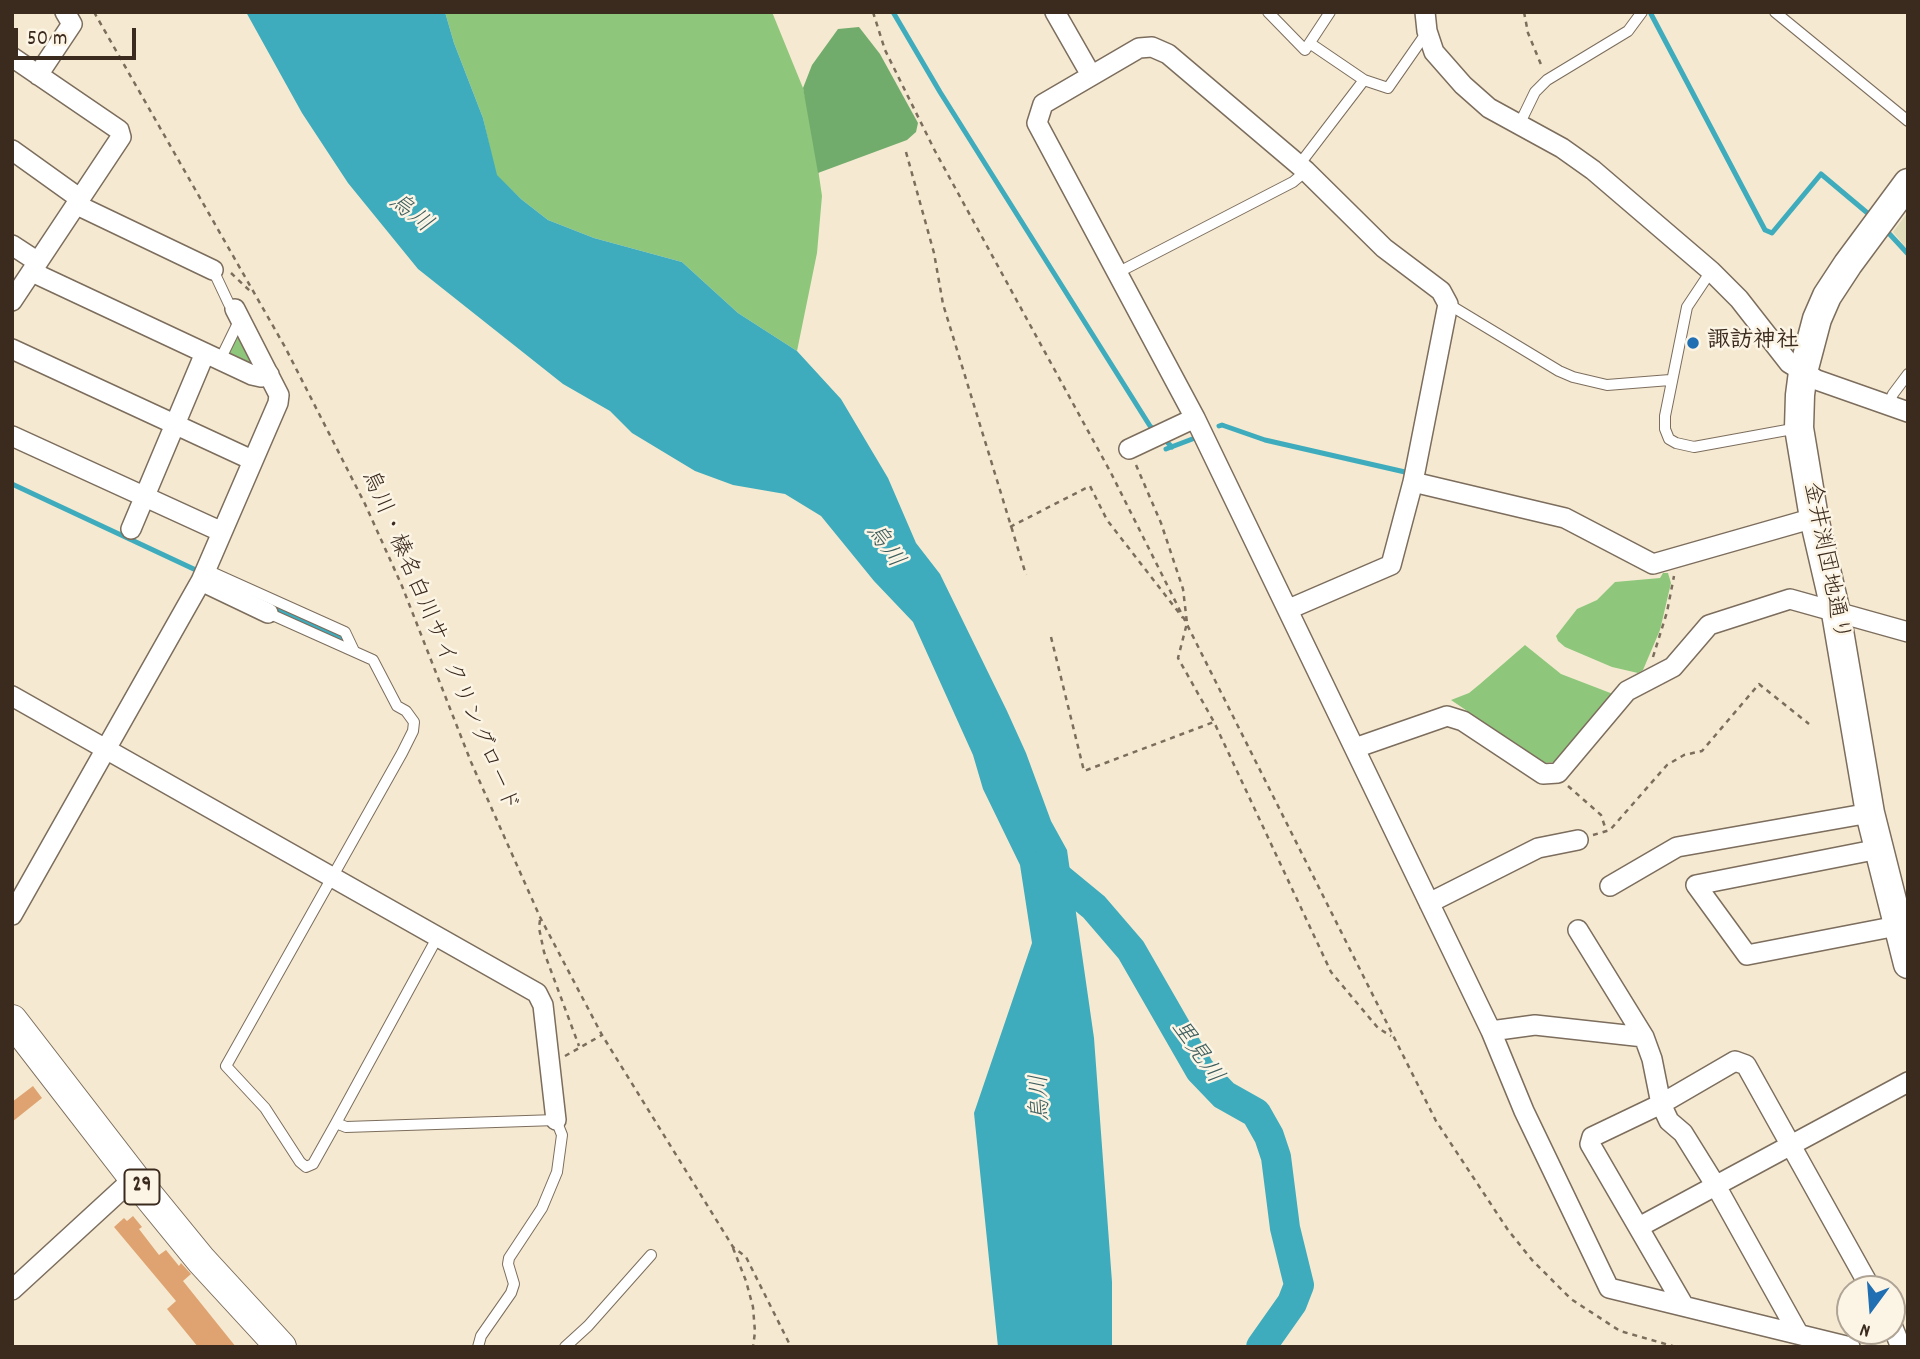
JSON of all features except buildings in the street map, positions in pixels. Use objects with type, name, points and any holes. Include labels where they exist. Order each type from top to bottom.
[{"type":"main road","name":"29","points":[[12,1020],[134,1178],[272,1343]]},
{"type":"street","points":[[38,75],[72,24],[65,12]]},
{"type":"street","points":[[1055,12],[1091,75]]},
{"type":"street","points":[[1426,22],[1430,43],[1440,62],[1463,85],[1489,108],[1562,148],[1593,170],[1712,271],[1789,363],[1817,380],[1908,412]]},
{"type":"street","points":[[1289,609],[1391,565],[1413,481],[1448,304],[1441,291],[1384,248],[1303,168],[1160,50],[1152,47],[1139,48],[1043,104],[1037,123],[1195,418],[1289,609],[1491,1031],[1524,1111],[1609,1288],[1850,1347]]},
{"type":"street","points":[[12,57],[118,130],[121,137],[12,300]]},
{"type":"street","points":[[12,150],[78,201],[213,270]]},
{"type":"street","name":"金井渕団地通り","points":[[1908,183],[1827,296],[1810,341],[1803,372],[1799,428],[1814,518],[1836,613],[1870,813],[1908,964]]},
{"type":"street","points":[[12,245],[35,267],[212,356],[252,375],[261,377],[269,374]]},
{"type":"street","points":[[12,915],[204,576],[278,403],[279,395],[237,314]]},
{"type":"street","points":[[12,349],[252,460]]},
{"type":"street","points":[[131,529],[174,424],[212,356]]},
{"type":"street","points":[[1129,449],[1195,418]]},
{"type":"street","points":[[12,436],[222,532]]},
{"type":"street","points":[[1413,481],[1565,518],[1653,564],[1814,518]]},
{"type":"street","points":[[204,576],[268,613]]},
{"type":"street","points":[[1355,748],[1447,716],[1463,721],[1543,774],[1558,772],[1628,691],[1674,667],[1709,625],[1790,599],[1908,632]]},
{"type":"street","points":[[12,696],[541,997],[556,1120]]},
{"type":"street","points":[[1610,886],[1677,847],[1870,813]]},
{"type":"street","points":[[1429,903],[1538,848],[1578,840]]},
{"type":"street","points":[[1878,849],[1696,886],[1747,955],[1897,926]]},
{"type":"street","points":[[1578,930],[1644,1037],[1652,1059],[1661,1104],[1670,1121],[1683,1133],[1716,1186],[1797,1333]]},
{"type":"street","points":[[1491,1031],[1535,1025],[1644,1037]]},
{"type":"street","points":[[1684,1306],[1590,1144],[1592,1138],[1661,1104],[1735,1061],[1746,1065],[1863,1275]]},
{"type":"street","points":[[1639,1227],[1908,1082]]},
{"type":"street","points":[[12,1290],[134,1178]]},
{"type":"lane","points":[[1268,12],[1305,50],[1330,12]]},
{"type":"lane","points":[[1520,124],[1535,92],[1547,80],[1628,31],[1642,12]]},
{"type":"lane","points":[[1775,12],[1908,121]]},
{"type":"lane","points":[[1311,44],[1364,80],[1388,88],[1426,22]]},
{"type":"lane","points":[[1116,274],[1293,182],[1364,80]]},
{"type":"lane","points":[[212,356],[237,314],[229,304],[213,270]]},
{"type":"lane","points":[[1712,271],[1687,307],[1670,380],[1665,429],[1669,439],[1694,447],[1784,428],[1799,428]]},
{"type":"lane","points":[[1448,304],[1573,377],[1608,385],[1670,380]]},
{"type":"lane","points":[[1888,405],[1908,374]]},
{"type":"lane","points":[[204,576],[293,615],[373,660],[397,706],[406,711],[414,722],[413,731],[402,753],[226,1066],[265,1108],[306,1167],[313,1164],[437,938]]},
{"type":"lane","points":[[268,613],[293,615]]},
{"type":"lane","points":[[336,1123],[346,1127],[556,1120],[562,1136],[556,1172],[542,1208],[509,1258],[508,1264],[514,1284],[511,1293],[481,1336],[478,1347]]},
{"type":"lane","points":[[565,1347],[588,1326],[651,1255]]},
{"type":"path","name":"烏川・榛名白川サイクリングロード","points":[[94,12],[278,336],[365,504],[402,586],[471,762],[540,917],[602,1035],[733,1247],[753,1307],[753,1347]]},
{"type":"path","points":[[873,12],[885,50],[935,151],[1079,413],[1187,623],[1392,1036],[1461,1163],[1532,1260],[1571,1299],[1620,1331],[1676,1347]]},
{"type":"path","points":[[1524,12],[1528,33],[1547,80]]},
{"type":"path","points":[[906,152],[934,253],[943,304],[1026,575]]},
{"type":"path","points":[[1129,449],[1172,553],[1183,589],[1187,623],[1178,658],[1214,722],[1331,972],[1378,1028],[1392,1036]]},
{"type":"path","points":[[1010,527],[1090,485],[1107,520],[1187,623]]},
{"type":"path","points":[[1645,681],[1667,612],[1676,559]]},
{"type":"path","points":[[1051,637],[1084,771],[1214,722]]},
{"type":"path","points":[[1578,840],[1610,830],[1667,765],[1684,755],[1702,751],[1759,684],[1810,724]]},
{"type":"path","points":[[1558,772],[1564,783],[1601,815],[1606,830],[1604,832]]},
{"type":"path","points":[[540,917],[539,928],[544,952],[579,1046],[602,1035]]},
{"type":"path","name":"烏川・榛名白川サイクリングロード","points":[[733,1247],[746,1257],[791,1347]]},
{"type":"shaded area","points":[[1908,212],[1908,250],[1893,232]]},
{"type":"green space","points":[[445,12],[772,12],[803,88],[811,121],[822,196],[817,253],[797,351],[738,313],[682,262],[594,238],[548,220],[496,175],[483,118]]},
{"type":"green space","points":[[859,27],[880,54],[918,123],[916,132],[907,140],[818,173],[803,88],[812,65],[838,29]]},
{"type":"green space","points":[[238,334],[255,366],[229,354]]},
{"type":"green space","points":[[1663,573],[1668,573],[1671,583],[1660,630],[1643,670],[1638,673],[1612,667],[1565,647],[1558,641],[1556,636],[1577,609],[1597,600],[1615,582],[1660,578]]},
{"type":"green space","points":[[1525,645],[1561,674],[1613,694],[1555,762],[1544,763],[1451,700],[1469,693]]},
{"type":"water","name":"烏川","points":[[246,12],[445,12],[483,118],[497,175],[521,199],[548,220],[594,238],[682,262],[738,313],[797,351],[841,399],[888,478],[916,543],[940,574],[1007,711],[1051,821],[1067,850],[1094,1038],[1112,1282],[1112,1347],[998,1347],[974,1113],[1032,943],[1020,865],[983,789],[973,755],[913,622],[874,581],[821,516],[785,494],[733,485],[695,471],[632,433],[610,411],[563,384],[418,269],[348,183],[302,113]]},
{"type":"waterway","points":[[893,12],[940,92],[1155,431]]},
{"type":"waterway","points":[[1652,12],[1765,230],[1772,233],[1821,174],[1871,216]]},
{"type":"waterway","points":[[1884,228],[1908,254]]},
{"type":"waterway","points":[[1219,426],[1265,440],[1405,472]]},
{"type":"waterway","points":[[1162,437],[1172,447]]},
{"type":"waterway","points":[[1166,449],[1195,438]]},
{"type":"waterway","points":[[12,484],[198,571]]},
{"type":"waterway","points":[[270,605],[347,641]]},
{"type":"waterway","name":"里見川","points":[[1043,865],[1094,907],[1131,950],[1200,1070],[1224,1095],[1256,1113],[1269,1136],[1276,1157],[1285,1228],[1299,1285],[1292,1303],[1261,1347]]},
{"type":"place","name":"諏訪神社","points":[[1693,343]]}]
